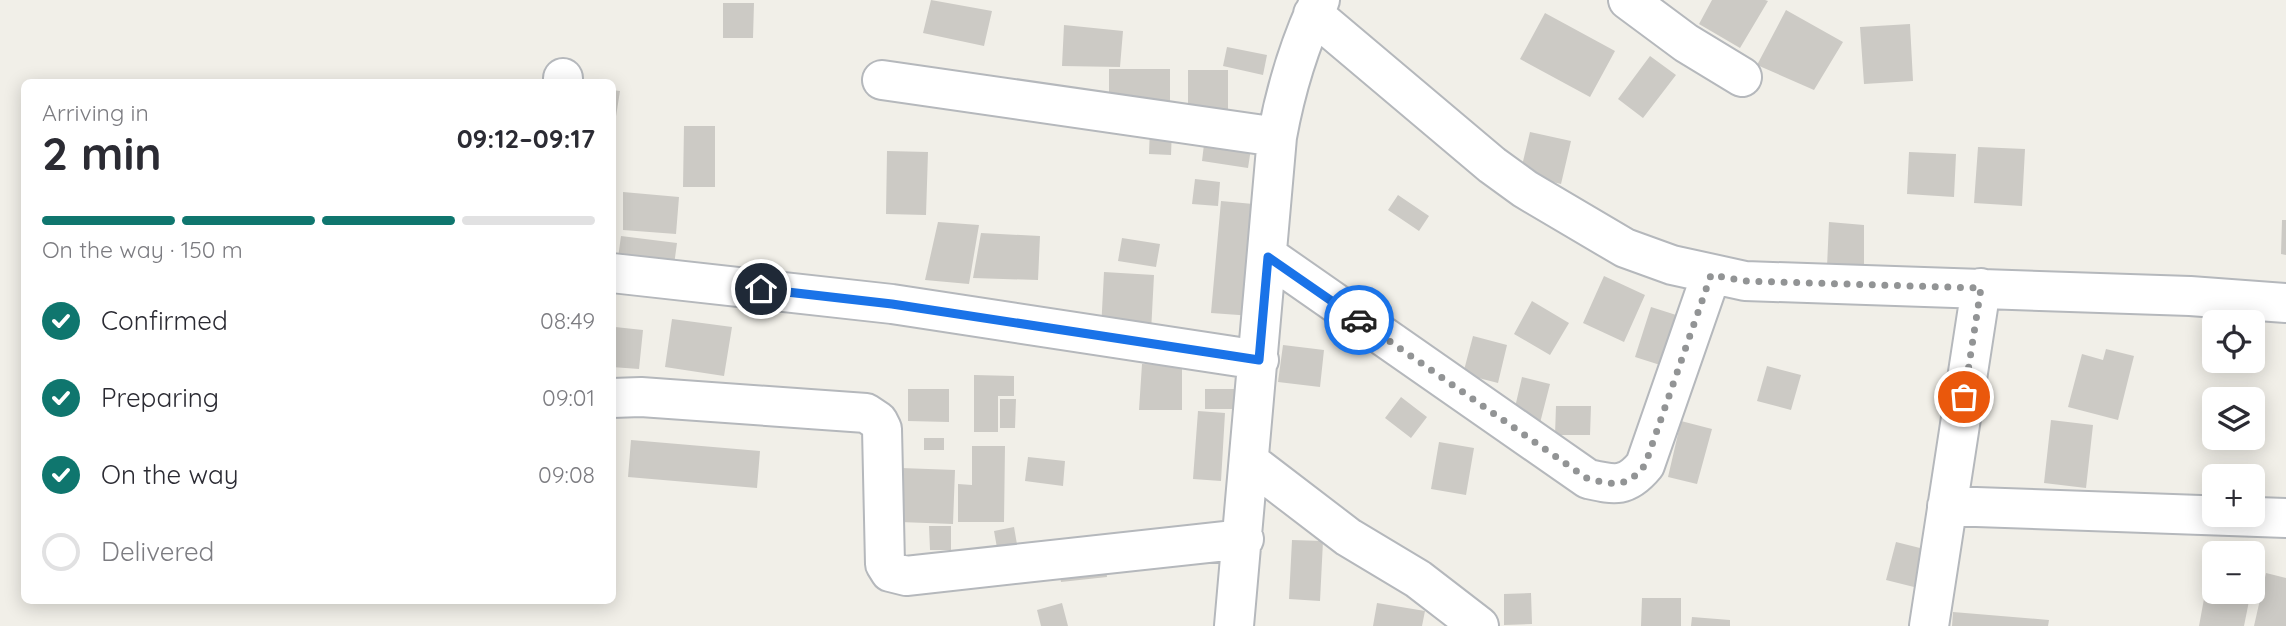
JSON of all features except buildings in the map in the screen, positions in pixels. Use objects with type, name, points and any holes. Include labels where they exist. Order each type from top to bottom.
[{"type":"street","points":[[1628,0],[1686,43],[1742,77]]},
{"type":"street","points":[[1234,626],[1244,538],[1277,137],[1285,89],[1297,49],[1317,7],[1492,166],[1547,204],[1625,248],[1711,275],[1745,281],[2190,296],[2286,303]]},
{"type":"street","points":[[882,80],[1277,137]]},
{"type":"street","points":[[1268,257],[1588,479],[1612,484],[1633,480],[1645,465],[1711,275]]},
{"type":"street","points":[[616,272],[892,304],[1259,360]]},
{"type":"street","points":[[1928,626],[1981,288]]},
{"type":"street","points":[[616,398],[641,397],[866,413],[877,421],[882,429],[885,564],[890,572],[906,576],[1244,538]]},
{"type":"street","points":[[1250,462],[1348,537],[1418,579],[1479,626]]},
{"type":"street","points":[[1947,506],[2286,518]]},
{"type":"way so far","points":[[1359,320],[1588,479],[1612,484],[1633,480],[1645,465],[1711,275],[1745,281],[1981,288],[1964,397]]},
{"type":"route","points":[[761,289],[892,304],[1259,360],[1268,257],[1359,320]]}]
